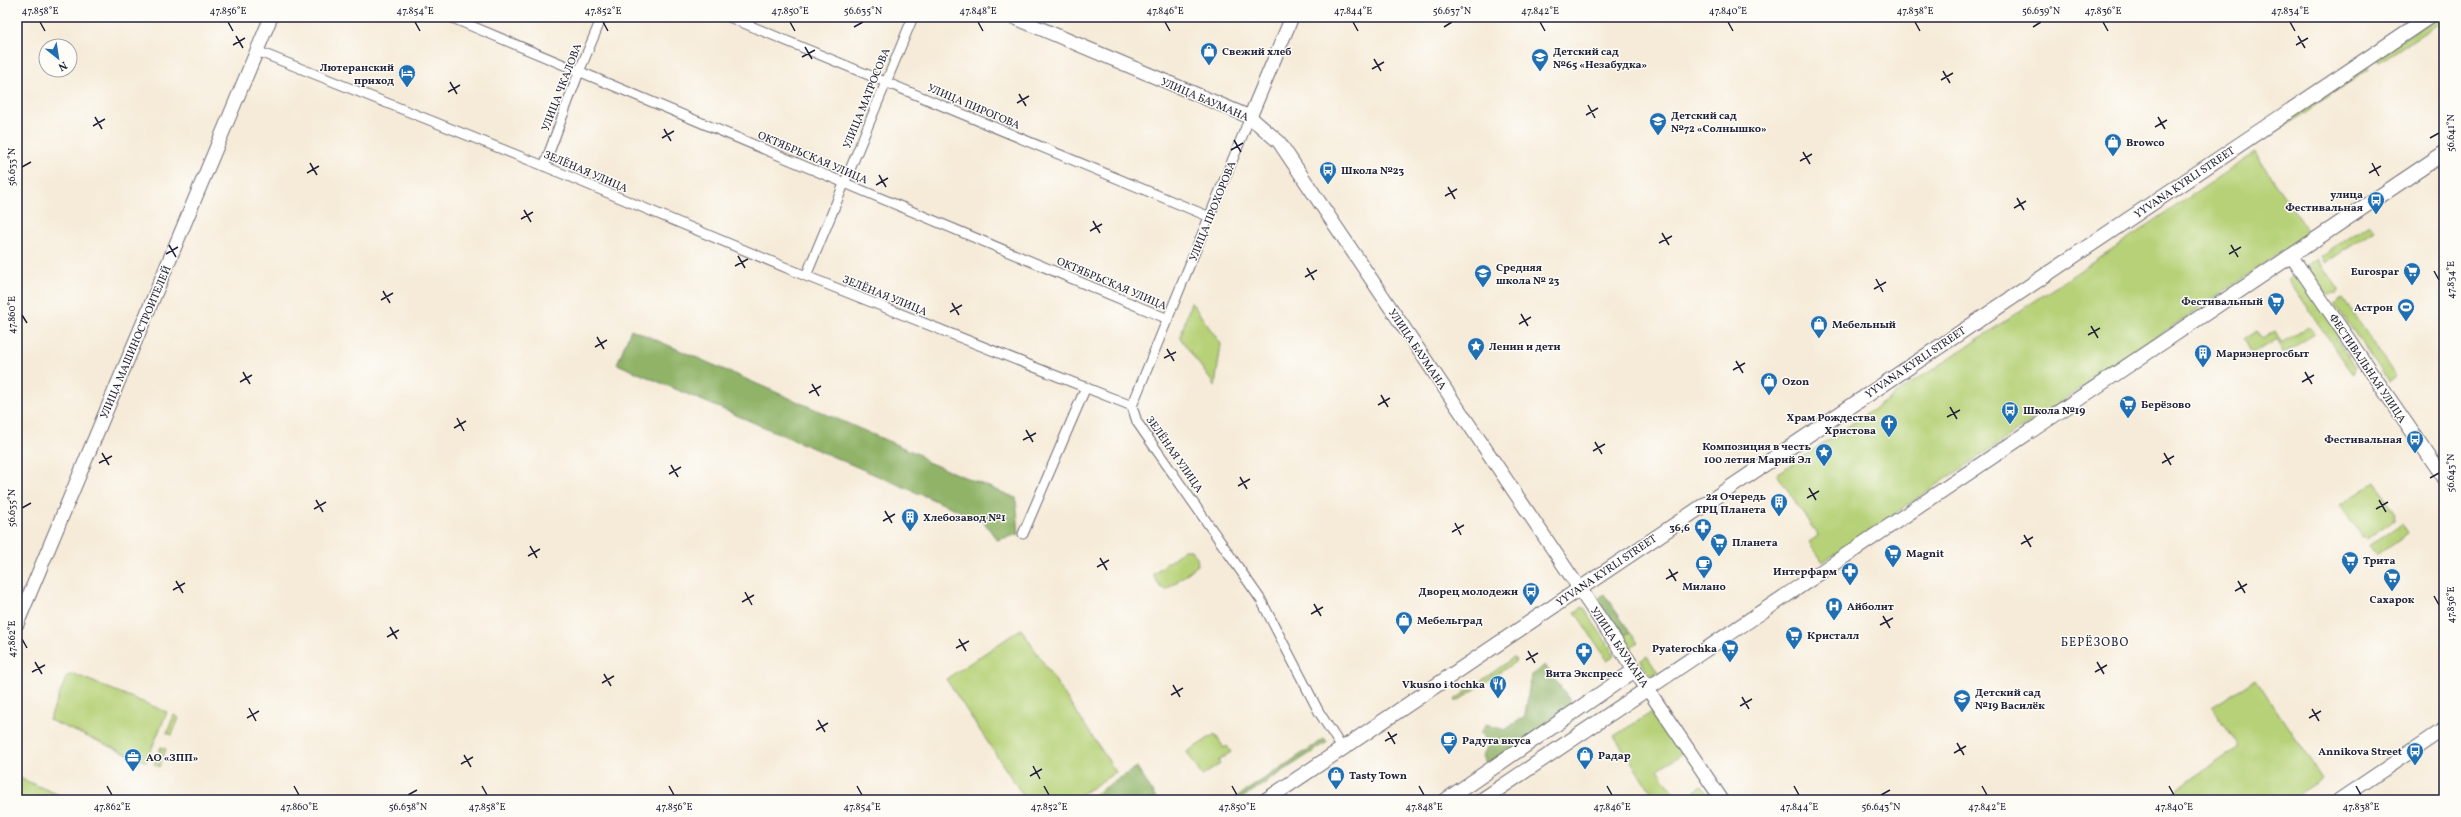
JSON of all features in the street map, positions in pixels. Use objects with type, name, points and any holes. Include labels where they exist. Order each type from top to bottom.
[{"type":"main road","name":"YYVANA KYRLI STREET","points":[[1266,800],[2429,17]]},
{"type":"main road","points":[[1482,800],[2292,257],[2444,153]]},
{"type":"main road","name":"УЛИЦА БАУМАНА","points":[[1579,588],[1647,688]]},
{"type":"main road","points":[[1446,800],[1635,670]]},
{"type":"main road","points":[[1494,767],[1506,784]]},
{"type":"street","name":"УЛИЦА МАШИНОСТРОИТЕЛЕЙ","points":[[17,624],[271,17]]},
{"type":"street","name":"ОКТЯБРЬСКАЯ УЛИЦА","points":[[450,17],[1168,319]]},
{"type":"street","name":"УЛИЦА ЧКАЛОВА","points":[[544,166],[578,72],[602,17]]},
{"type":"street","name":"УЛИЦА ПИРОГОВА","points":[[729,17],[1210,217]]},
{"type":"street","name":"УЛИЦА МАТРОСОВА","points":[[806,276],[913,17]]},
{"type":"street","name":"УЛИЦА БАУМАНА","points":[[1013,17],[1250,117],[1279,142],[1579,588]]},
{"type":"street","name":"УЛИЦА ПРОХОРОВА","points":[[1132,406],[1292,17]]},
{"type":"street","name":"ЗЕЛЁНАЯ УЛИЦА","points":[[257,51],[544,166],[806,276],[1132,406],[1137,422],[1261,600],[1319,712],[1342,748]]},
{"type":"street","name":"ФЕСТИВАЛЬНАЯ УЛИЦА","points":[[2292,257],[2444,478]]},
{"type":"street","points":[[1023,534],[1086,387]]},
{"type":"street","name":"УЛИЦА БАУМАНА","points":[[1647,688],[1722,800]]},
{"type":"street","points":[[2339,800],[2444,729]]},
{"type":"green space","points":[[2438,17],[2444,17],[2444,20],[2379,62],[2376,57]]},
{"type":"green space","points":[[2366,64],[2369,69],[2277,131],[2277,124]]},
{"type":"green space","points":[[2255,153],[2309,234],[1823,562],[1809,542],[1818,536],[1777,474]]},
{"type":"green space","points":[[2369,224],[2374,231],[2325,263],[2321,256]]},
{"type":"green space","points":[[2317,259],[2338,290],[2337,293],[2327,294],[2307,266]]},
{"type":"green space","points":[[2298,273],[2341,336],[2336,339],[2356,367],[2353,374],[2288,280]]},
{"type":"green space","points":[[2343,298],[2396,377],[2388,382],[2335,304]]},
{"type":"green space","points":[[1191,302],[1221,344],[1215,386],[1180,338]]},
{"type":"green space","points":[[2310,326],[2315,334],[2284,353],[2276,339],[2252,354],[2244,339],[2258,331],[2262,339],[2275,331],[2282,343]]},
{"type":"green space","points":[[631,329],[920,455],[925,461],[1016,498],[1019,534],[997,540],[983,521],[617,364]]},
{"type":"green space","points":[[2375,482],[2395,513],[2394,520],[2367,538],[2361,536],[2340,505]]},
{"type":"green space","points":[[2402,523],[2408,533],[2376,556],[2369,546]]},
{"type":"green space","points":[[1184,550],[1191,550],[1197,557],[1198,565],[1166,590],[1160,587],[1153,574]]},
{"type":"green space","points":[[1604,594],[1630,632],[1623,636],[1598,599]]},
{"type":"green space","points":[[1583,607],[1615,655],[1607,660],[1575,612]]},
{"type":"green space","points":[[1021,629],[1116,772],[1073,800],[1026,800],[946,679]]},
{"type":"green space","points":[[1630,632],[1638,643],[1631,648],[1623,636]]},
{"type":"green space","points":[[1647,656],[1658,673],[1650,675],[1640,661]]},
{"type":"green space","points":[[1513,658],[1516,659],[1515,662],[1458,701],[1455,701],[1456,699]]},
{"type":"green space","points":[[1545,665],[1571,702],[1569,710],[1494,761],[1486,762],[1482,757],[1489,743],[1480,733],[1486,724],[1505,730],[1525,716],[1531,675]]},
{"type":"green space","points":[[74,674],[167,712],[146,762],[49,720],[67,676]]},
{"type":"green space","points":[[2256,679],[2322,779],[2290,800],[2161,800],[2239,747],[2212,707]]},
{"type":"green space","points":[[1654,711],[1682,754],[1658,769],[1678,800],[1657,800],[1614,736]]},
{"type":"green space","points":[[174,715],[179,718],[172,735],[167,733]]},
{"type":"green space","points":[[1215,734],[1224,748],[1227,746],[1231,752],[1218,761],[1220,764],[1202,776],[1187,752]]},
{"type":"green space","points":[[1324,739],[1327,741],[1326,743],[1239,800],[1232,800]]},
{"type":"green space","points":[[161,747],[166,749],[159,767],[154,764]]},
{"type":"green space","points":[[1137,767],[1157,800],[1086,800]]},
{"type":"green space","points":[[17,777],[71,800],[17,800]]},
{"type":"green space","points":[[1702,786],[1712,800],[1681,800]]},
{"type":"place","name":"Свежий хлеб","points":[[1209,66]]},
{"type":"place","name":"Детский сад №65 «Незабудка»","points":[[1540,72]]},
{"type":"place","name":"Лютеранский приход","points":[[407,88]]},
{"type":"place","name":"Детский сад №72 «Солнышко»","points":[[1658,136]]},
{"type":"place","name":"Browco","points":[[2113,157]]},
{"type":"place","name":"Школа №23","points":[[1328,185]]},
{"type":"place","name":"улица Фестивальная","points":[[2376,215]]},
{"type":"place","name":"Eurospar","points":[[2412,286]]},
{"type":"place","name":"Средняя школа № 23","points":[[1483,288]]},
{"type":"place","name":"Фестивальный","points":[[2276,316]]},
{"type":"place","name":"Астрон","points":[[2406,322]]},
{"type":"place","name":"Мебельный","points":[[1819,339]]},
{"type":"place","name":"Ленин и дети","points":[[1476,361]]},
{"type":"place","name":"Мариэнергосбыт","points":[[2203,368]]},
{"type":"place","name":"Ozon","points":[[1769,396]]},
{"type":"place","name":"Берёзово","points":[[2128,419]]},
{"type":"place","name":"Школа №19","points":[[2010,425]]},
{"type":"place","name":"Храм Рождества Христова","points":[[1889,438]]},
{"type":"place","name":"Фестивальная","points":[[2415,454]]},
{"type":"place","name":"Композиция в честь 100 летия Марий Эл","points":[[1824,467]]},
{"type":"place","name":"2я Очередь ТРЦ Планета","points":[[1779,517]]},
{"type":"place","name":"Хлебозавод №1","points":[[910,532]]},
{"type":"place","name":"36,6","points":[[1703,542]]},
{"type":"place","name":"Планета","points":[[1719,557]]},
{"type":"place","name":"Magnit","points":[[1893,568]]},
{"type":"place","name":"Трита","points":[[2350,575]]},
{"type":"place","name":"Милано","points":[[1704,579]]},
{"type":"place","name":"Интерфарм","points":[[1850,586]]},
{"type":"place","name":"Сахарок","points":[[2392,592]]},
{"type":"place","name":"Дворец молодежи","points":[[1531,606]]},
{"type":"place","name":"Айболит","points":[[1834,621]]},
{"type":"place","name":"Мебельград","points":[[1404,635]]},
{"type":"place","name":"Кристалл","points":[[1794,650]]},
{"type":"place","name":"Pyaterochka","points":[[1730,663]]},
{"type":"place","name":"Вита Экспресс","points":[[1584,666]]},
{"type":"place","name":"Vkusno i tochka","points":[[1498,699]]},
{"type":"place","name":"Детский сад №19 Василёк","points":[[1962,713]]},
{"type":"place","name":"Радуга вкуса","points":[[1449,755]]},
{"type":"place","name":"Annikova Street","points":[[2415,766]]},
{"type":"place","name":"Радар","points":[[1585,770]]},
{"type":"place","name":"АО «ЗПП»","points":[[133,772]]},
{"type":"place","name":"Tasty Town","points":[[1336,790]]},
{"type":"district","name":"БЕРЁЗОВО","points":[[2095,642]]}]
